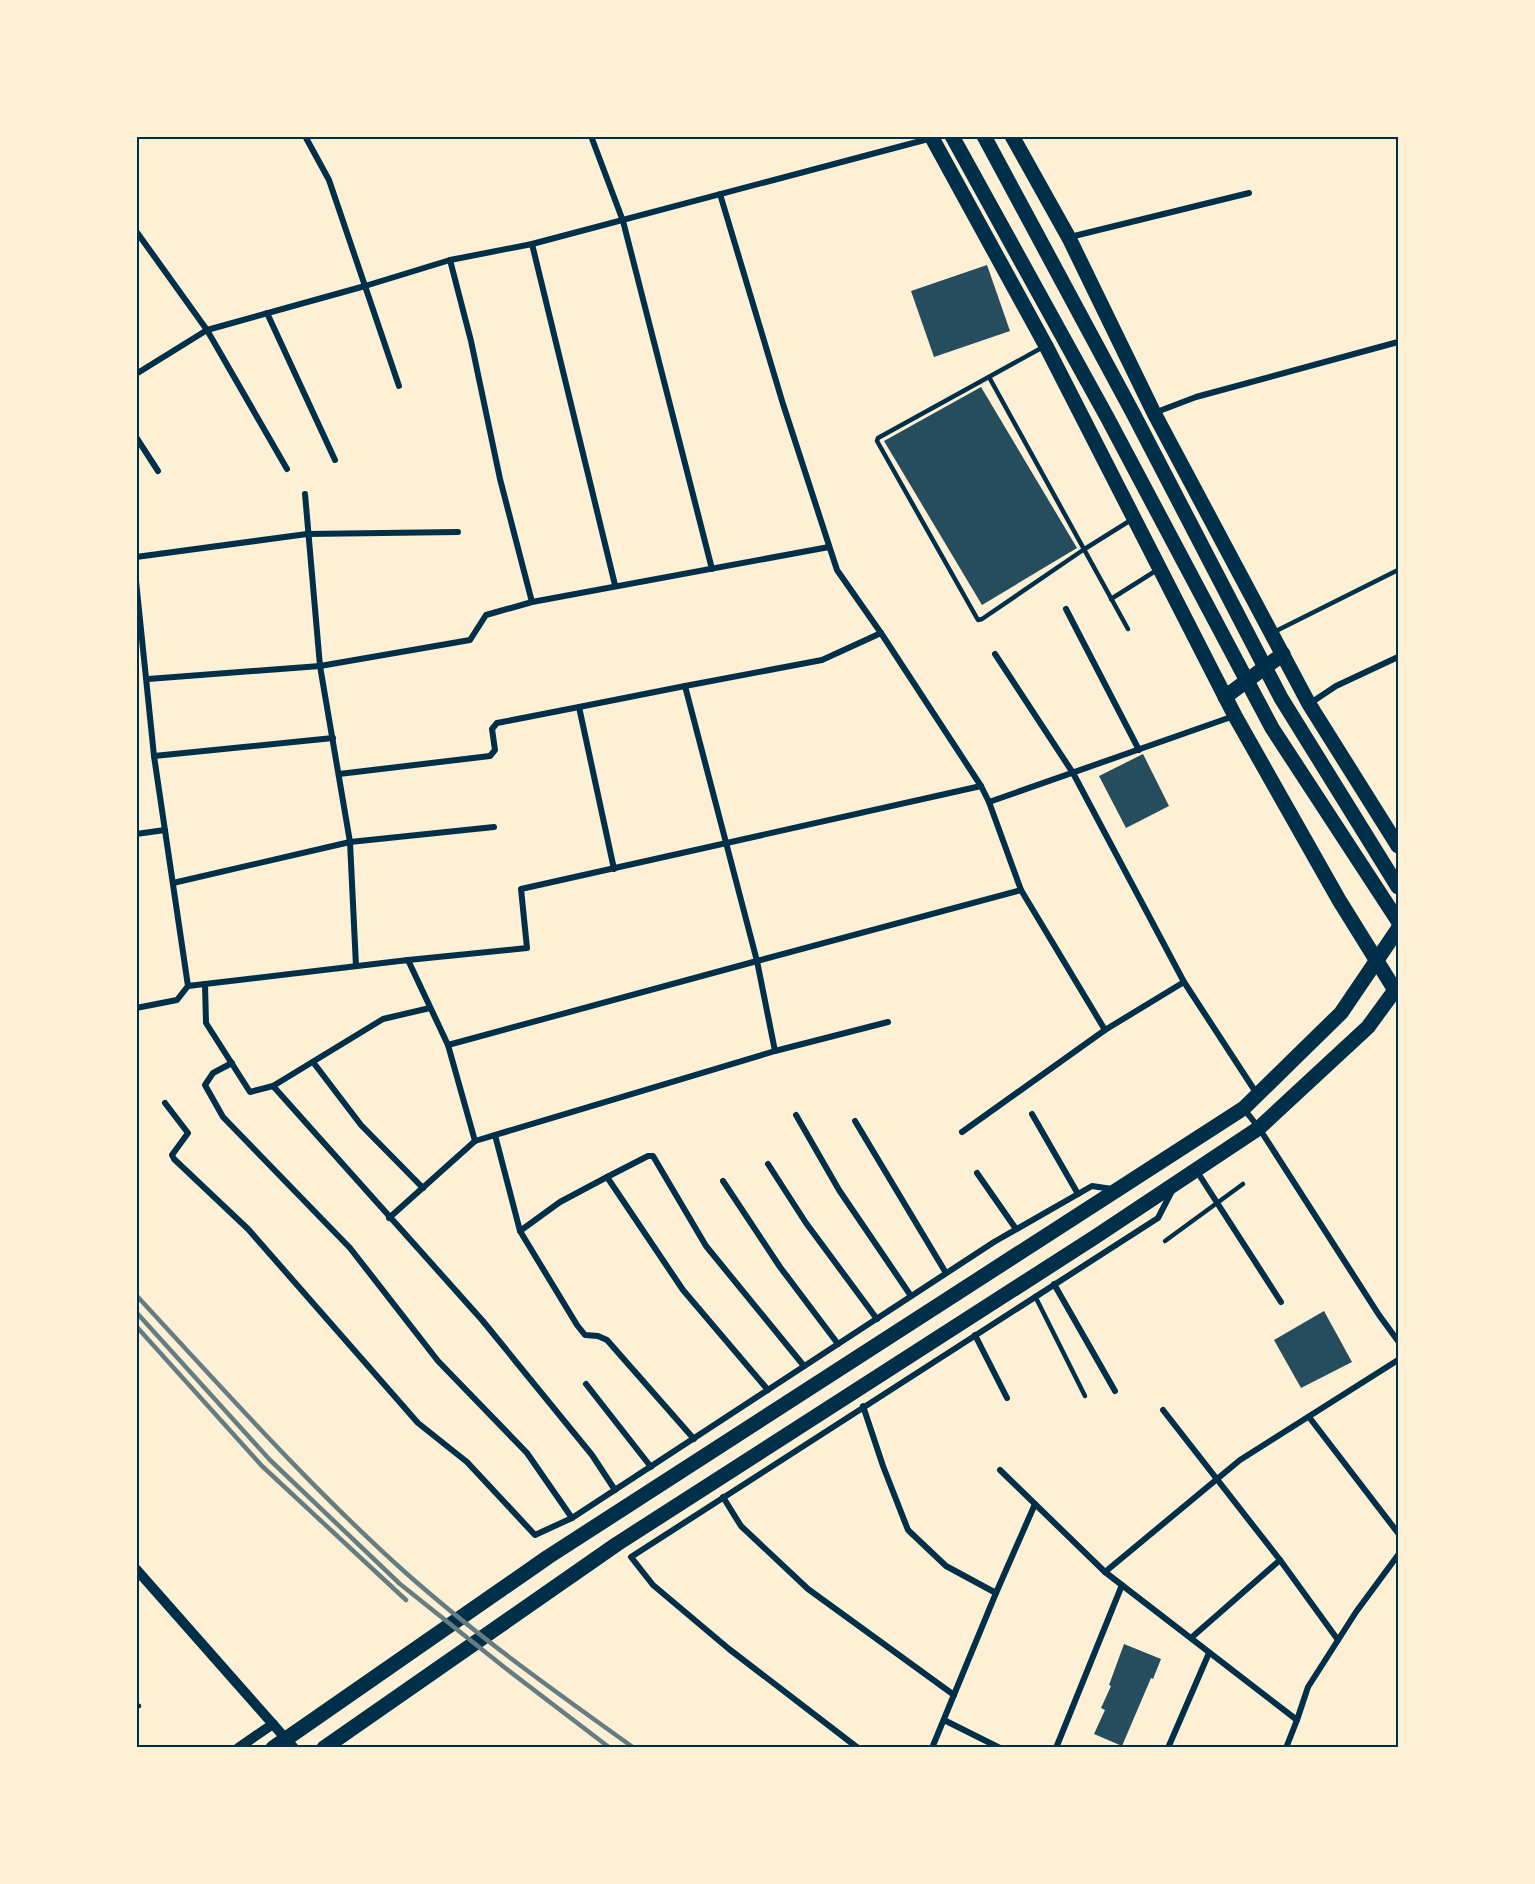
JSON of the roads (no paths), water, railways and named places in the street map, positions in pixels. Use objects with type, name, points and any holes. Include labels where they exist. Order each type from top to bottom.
[{"type":"main road","points":[[952,136],[1107,417],[1272,728],[1398,921]]},
{"type":"main road","points":[[984,136],[1134,415],[1281,698],[1398,887]]},
{"type":"main road","points":[[1012,136],[1069,238],[1154,413],[1309,704],[1398,846]]},
{"type":"main road","points":[[324,1748],[617,1545],[1259,1128],[1368,1027],[1397,991],[1376,962],[1235,716],[1046,346],[934,137]]},
{"type":"main road","points":[[1225,697],[1282,654]]},
{"type":"main road","points":[[273,1748],[548,1557],[1244,1108],[1341,1013],[1398,929]]},
{"type":"street","points":[[305,136],[328,180],[399,386]]},
{"type":"street","points":[[591,136],[623,221],[712,569]]},
{"type":"street","points":[[136,374],[207,330],[450,261],[532,244],[623,221],[934,137]]},
{"type":"street","points":[[1069,238],[1249,193]]},
{"type":"street","points":[[720,194],[783,404],[837,570],[981,786],[1021,890],[1105,1030]]},
{"type":"street","points":[[136,231],[207,330],[287,469]]},
{"type":"street","points":[[532,244],[615,585]]},
{"type":"street","points":[[450,261],[471,341],[500,479],[532,602]]},
{"type":"street","points":[[267,313],[335,459]]},
{"type":"street","points":[[1154,413],[1196,397],[1398,342]]},
{"type":"street","points":[[136,437],[158,471]]},
{"type":"street","points":[[304,494],[320,666],[350,842],[356,966]]},
{"type":"street","points":[[136,557],[307,534],[458,532]]},
{"type":"street","points":[[148,679],[320,666],[470,640],[486,615],[532,602],[829,547]]},
{"type":"street","points":[[136,581],[148,679],[154,756],[188,986]]},
{"type":"street","points":[[1066,609],[1139,750]]},
{"type":"street","points":[[339,774],[490,756],[495,750],[492,729],[497,723],[822,660],[881,633]]},
{"type":"street","points":[[995,654],[1073,773],[1184,982],[1257,1095]]},
{"type":"street","points":[[1309,704],[1336,686],[1398,657]]},
{"type":"street","points":[[685,687],[757,961],[775,1051]]},
{"type":"street","points":[[579,707],[614,869]]},
{"type":"street","points":[[989,802],[1235,716]]},
{"type":"street","points":[[154,756],[333,738]]},
{"type":"street","points":[[136,1008],[177,1000],[188,986],[527,948],[521,889],[981,786]]},
{"type":"street","points":[[173,883],[350,842],[494,827]]},
{"type":"street","points":[[136,834],[165,830]]},
{"type":"street","points":[[448,1045],[1021,890]]},
{"type":"street","points":[[408,960],[448,1045],[476,1141]]},
{"type":"street","points":[[962,1132],[1105,1030],[1184,982]]},
{"type":"street","points":[[205,984],[206,1023],[250,1092],[273,1086],[383,1019],[430,1008]]},
{"type":"street","points":[[389,1218],[476,1141],[775,1051],[888,1022]]},
{"type":"street","points":[[313,1062],[361,1125],[423,1188]]},
{"type":"street","points":[[232,1063],[213,1073],[205,1085],[223,1117],[350,1248],[438,1361],[526,1453],[572,1518]]},
{"type":"street","points":[[273,1086],[482,1320],[592,1455],[615,1490]]},
{"type":"street","points":[[165,1103],[188,1133],[172,1155],[174,1159],[248,1230],[418,1423],[467,1462],[535,1535],[572,1518],[1016,1229],[1092,1186],[1119,1190]]},
{"type":"street","points":[[1244,1108],[1398,1341]]},
{"type":"street","points":[[1032,1114],[1078,1194]]},
{"type":"street","points":[[796,1115],[839,1190],[911,1296]]},
{"type":"street","points":[[855,1121],[946,1273]]},
{"type":"street","points":[[495,1135],[520,1231],[577,1325],[585,1335],[598,1336],[607,1340],[694,1439]]},
{"type":"street","points":[[520,1231],[560,1202],[648,1156],[653,1156],[706,1246],[804,1366]]},
{"type":"street","points":[[768,1164],[806,1223],[877,1319]]},
{"type":"street","points":[[1196,1170],[1281,1302]]},
{"type":"street","points":[[977,1173],[1016,1229]]},
{"type":"street","points":[[607,1178],[683,1290],[768,1390]]},
{"type":"street","points":[[723,1181],[780,1267],[838,1344]]},
{"type":"street","points":[[858,1748],[729,1649],[653,1585],[631,1557],[1158,1218],[1177,1182]]},
{"type":"street","points":[[1054,1284],[1115,1391]]},
{"type":"street","points":[[975,1335],[1007,1398]]},
{"type":"street","points":[[1105,1572],[1240,1460],[1398,1360]]},
{"type":"street","points":[[586,1384],[651,1467]]},
{"type":"street","points":[[864,1406],[883,1466],[908,1530],[946,1566],[996,1593]]},
{"type":"street","points":[[1163,1410],[1280,1560],[1338,1640]]},
{"type":"street","points":[[1309,1416],[1398,1533]]},
{"type":"street","points":[[1000,1470],[1105,1572],[1297,1720]]},
{"type":"street","points":[[723,1497],[741,1526],[808,1589],[954,1695]]},
{"type":"street","points":[[933,1748],[1035,1504]]},
{"type":"street","points":[[1286,1748],[1308,1687],[1398,1555]]},
{"type":"street","points":[[1191,1638],[1280,1560]]},
{"type":"street","points":[[136,1569],[294,1748]]},
{"type":"street","points":[[1056,1748],[1122,1585]]},
{"type":"street","points":[[1168,1748],[1209,1653]]},
{"type":"street","points":[[944,1720],[1000,1748]]},
{"type":"street","points":[[238,1748],[273,1724]]},
{"type":"lane","points":[[1046,346],[878,438],[877,441],[978,620],[982,620],[1083,550],[1133,519]]},
{"type":"lane","points":[[989,377],[1128,629]]},
{"type":"lane","points":[[1111,599],[1159,569]]},
{"type":"lane","points":[[1271,633],[1398,570]]},
{"type":"lane","points":[[1166,1240],[1243,1184]]},
{"type":"lane","points":[[1035,1296],[1085,1396]]},
{"type":"railway","points":[[136,1295],[302,1472],[406,1573],[489,1642],[634,1748]]},
{"type":"railway","points":[[136,1312],[270,1460],[400,1584],[610,1748]]},
{"type":"railway","points":[[136,1326],[262,1466],[406,1600]]}]
